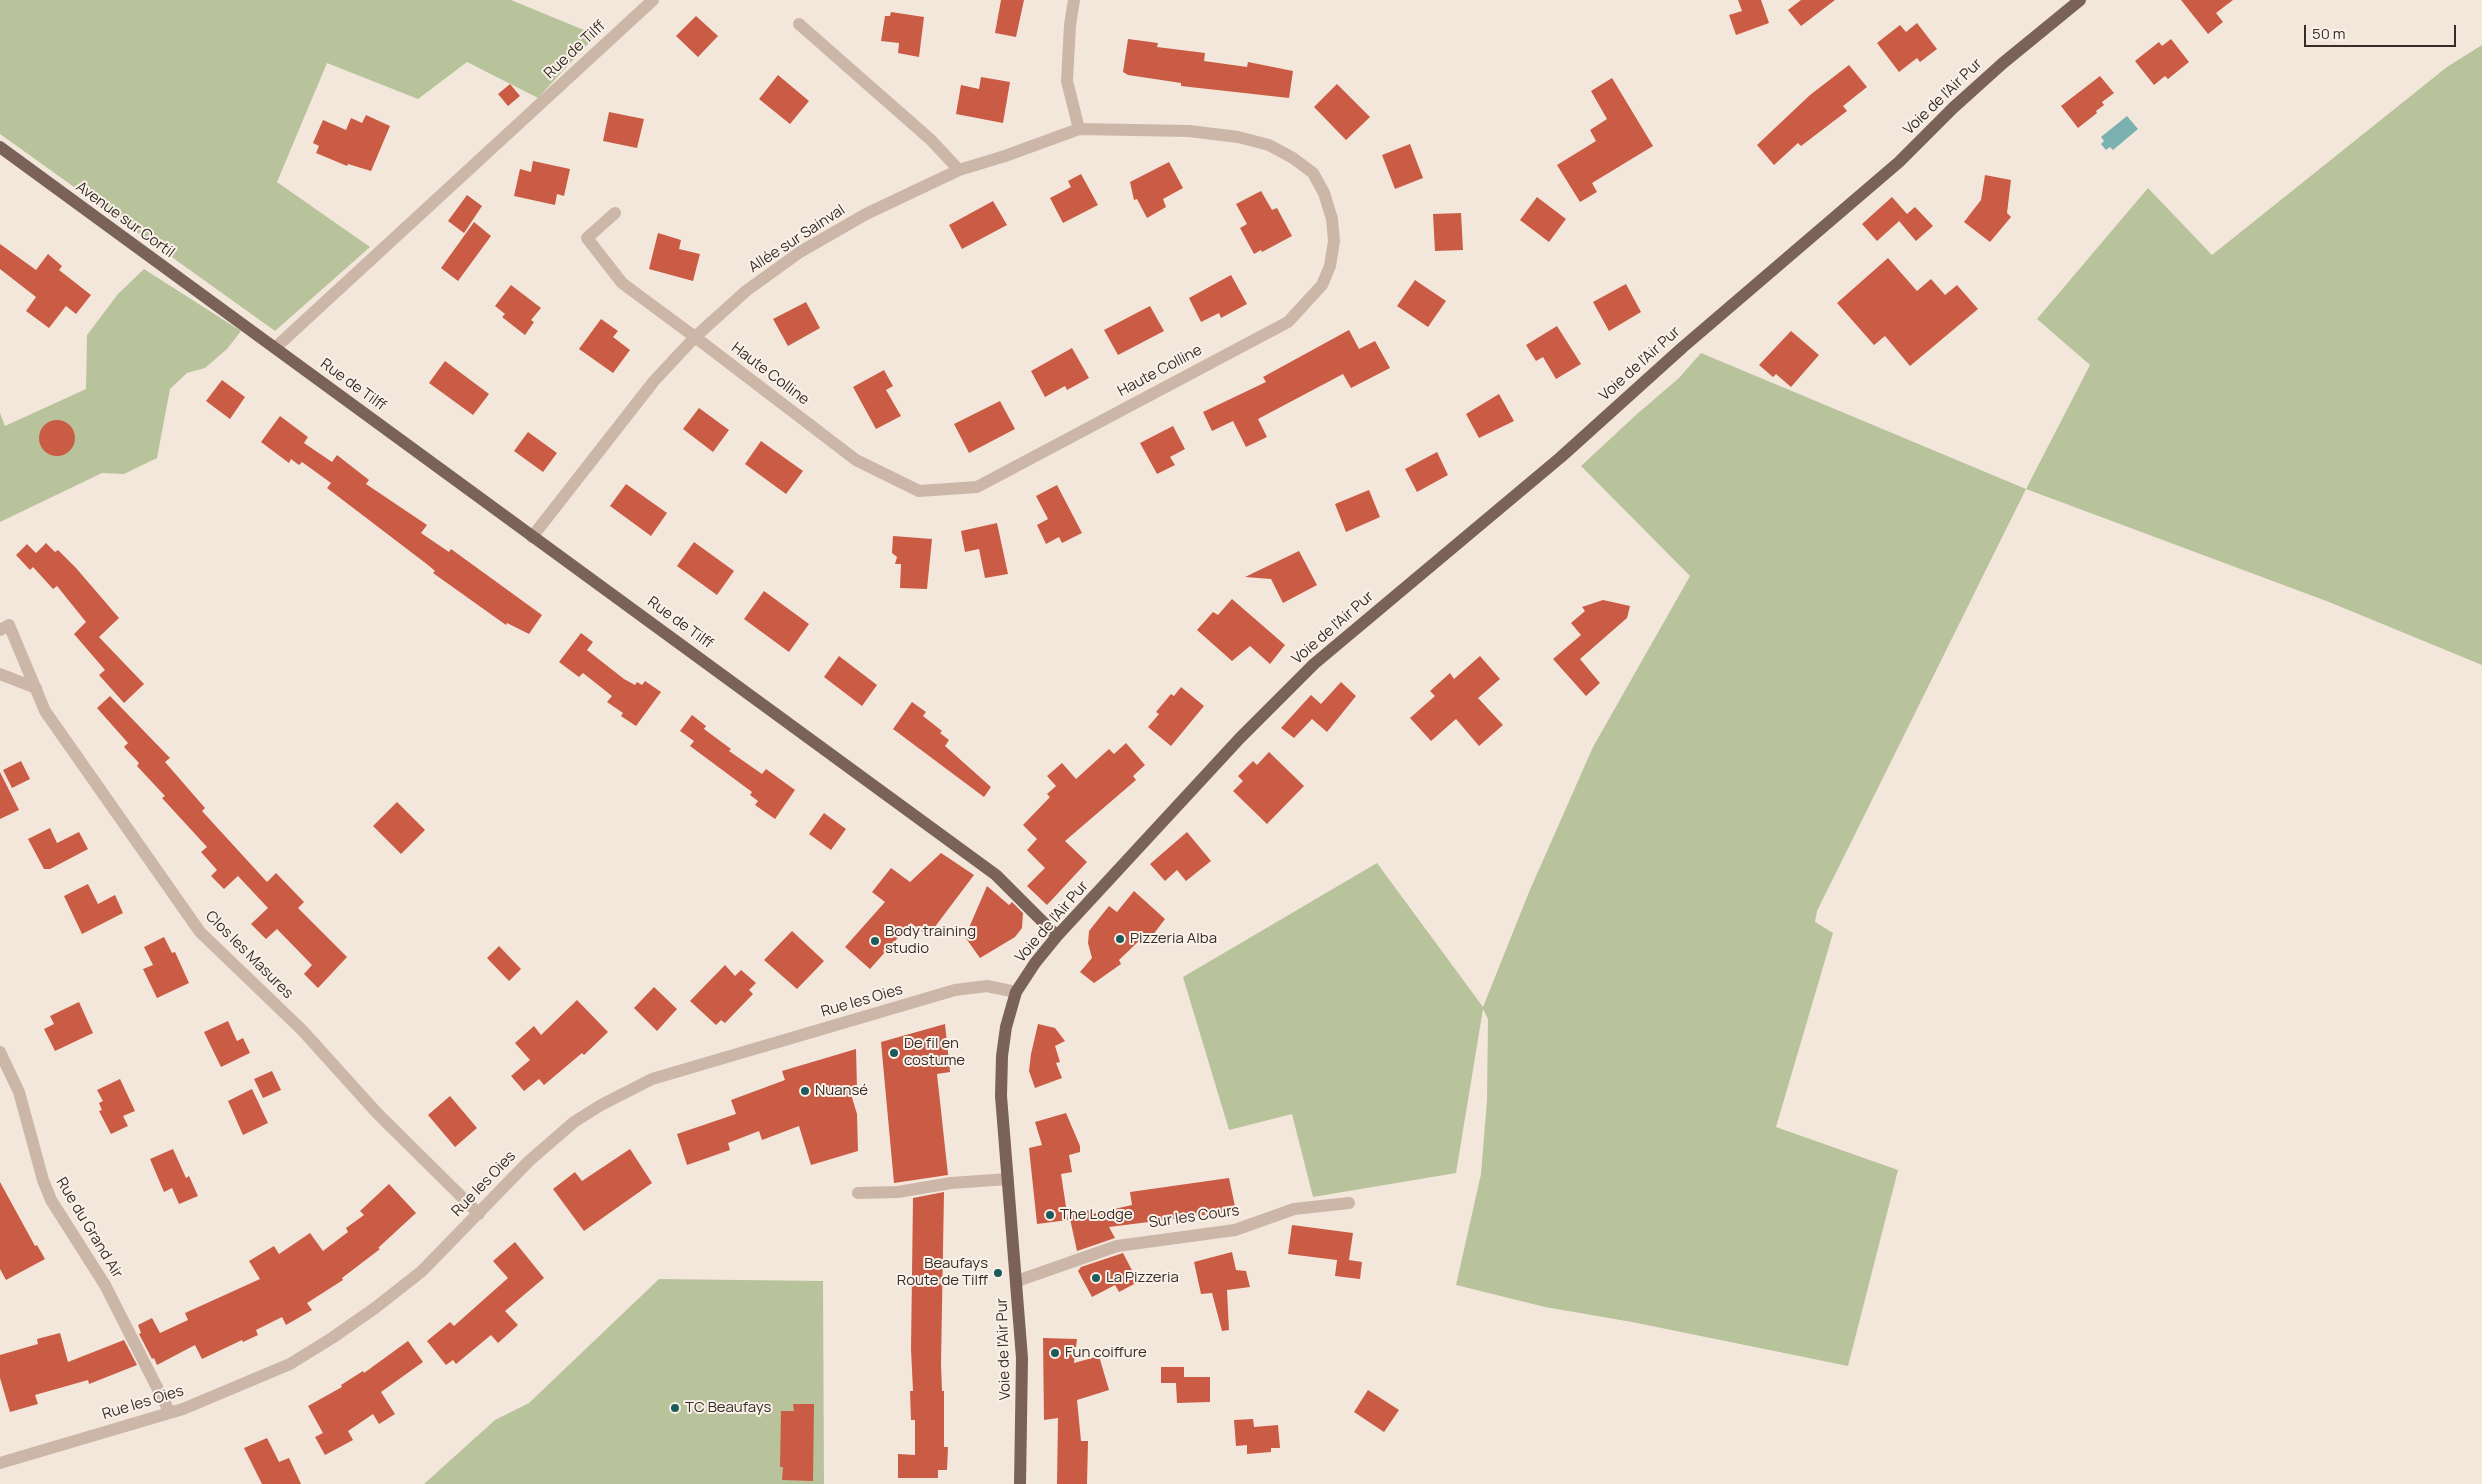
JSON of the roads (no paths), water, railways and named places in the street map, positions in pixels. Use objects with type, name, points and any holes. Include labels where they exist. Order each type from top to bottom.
[{"type":"main road","name":"Voie de l'Air Pur","points":[[1020,1484],[1022,1358],[1001,1096],[1002,1056],[1006,1027],[1016,992],[1035,963],[1057,936],[1240,738],[1314,664],[1561,457],[1682,347],[1899,162],[1953,108],[2003,63],[2080,0]]},
{"type":"main road","name":"Avenue sur Cortil","points":[[0,147],[231,318]]},
{"type":"main road","name":"Rue de Tilff","points":[[231,318],[275,348],[996,875],[1057,936]]},
{"type":"street","name":"Rue de Tilff","points":[[275,348],[653,0]]},
{"type":"street","points":[[1074,0],[1070,25],[1067,81],[1079,129]]},
{"type":"street","points":[[799,24],[931,140],[959,170]]},
{"type":"street","name":"Allée sur Sainval","points":[[532,537],[654,380],[695,337],[746,291],[800,252],[866,214],[959,170],[1005,156],[1079,129]]},
{"type":"street","name":"Haute Colline","points":[[695,337],[856,460],[919,491],[977,487],[1288,322],[1322,285],[1330,266],[1334,241],[1332,219],[1324,193],[1313,173],[1292,158],[1269,145],[1238,138],[1189,132],[1079,129]]},
{"type":"street","points":[[615,213],[587,238],[622,283],[695,337]]},
{"type":"street","name":"Clos les Masures","points":[[0,630],[10,625],[45,712],[200,932],[302,1030],[377,1113],[479,1214]]},
{"type":"street","points":[[0,674],[36,688]]},
{"type":"street","name":"Rue les Oies","points":[[0,1463],[170,1413],[290,1364],[375,1308],[422,1271],[529,1161],[574,1122],[601,1105],[652,1080],[955,990],[987,986],[1016,992]]},
{"type":"street","name":"Rue du Grand Air","points":[[0,1052],[19,1092],[43,1180],[51,1200],[105,1285],[170,1413]]},
{"type":"street","points":[[858,1193],[898,1192],[951,1183],[1008,1179]]},
{"type":"street","name":"Sur les Cours","points":[[1017,1281],[1117,1246],[1235,1230],[1294,1209],[1348,1203]]},
{"type":"water","points":[[2127,116],[2138,129],[2113,150],[2110,147],[2106,150],[2101,144],[2104,141],[2101,137]]},
{"type":"place","name":"Pizzeria Alba","points":[[1120,939]]},
{"type":"place","name":"Body training studio","points":[[875,941]]},
{"type":"place","name":"De fil en costume","points":[[894,1053]]},
{"type":"place","name":"Nuansé","points":[[805,1091]]},
{"type":"place","name":"The Lodge","points":[[1050,1215]]},
{"type":"place","name":"Beaufays Route de Tilff","points":[[998,1273]]},
{"type":"place","name":"La Pizzeria","points":[[1096,1278]]},
{"type":"place","name":"Fun coiffure","points":[[1055,1353]]},
{"type":"place","name":"TC Beaufays","points":[[675,1408]]}]
